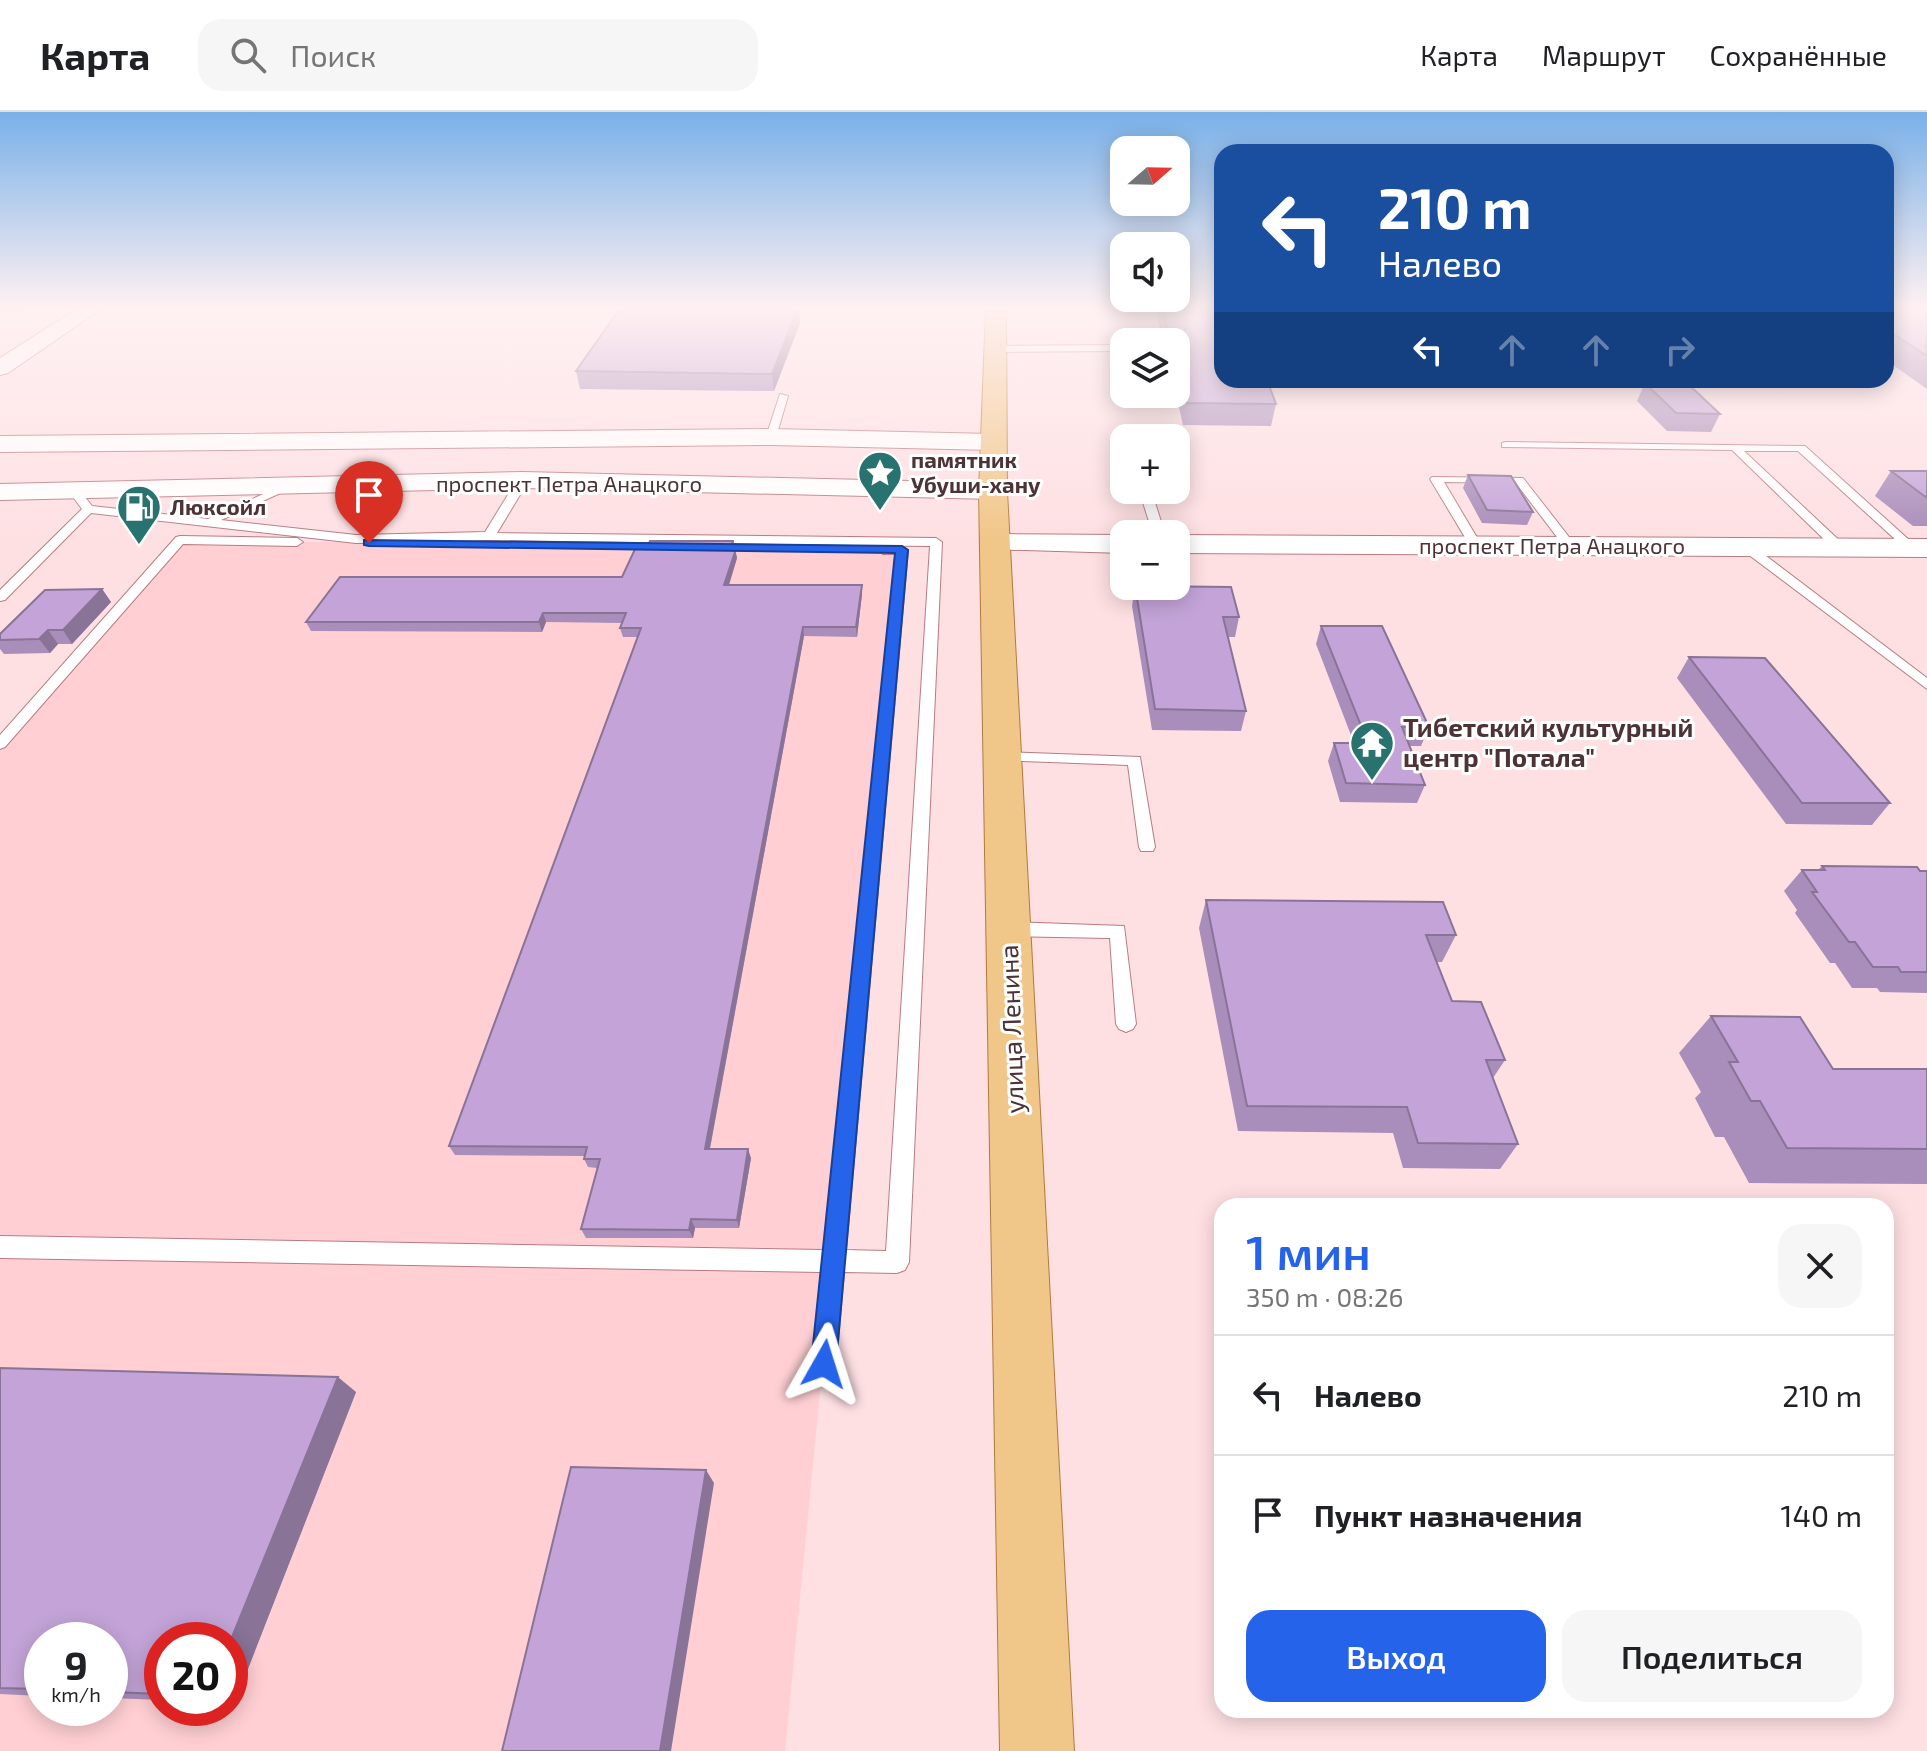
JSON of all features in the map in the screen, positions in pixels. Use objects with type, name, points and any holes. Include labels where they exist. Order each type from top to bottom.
[{"type":"main road","name":"улица Ленина","points":[[994,383],[993,491],[1037,1751]]},
{"type":"main road","name":"проспект Петра Анацкого","points":[[0,444],[771,437],[993,442]]},
{"type":"main road","name":"проспект Петра Анацкого","points":[[0,492],[80,499],[292,484],[523,480],[993,491]]},
{"type":"main road","points":[[997,543],[1110,544]]},
{"type":"main road","name":"проспект Петра Анацкого","points":[[1190,544],[1919,548]]},
{"type":"lane","points":[[771,437],[783,396]]},
{"type":"lane","points":[[1506,445],[1801,448],[1919,548]]},
{"type":"lane","points":[[1734,447],[1838,546]]},
{"type":"lane","points":[[1476,546],[1436,479],[1519,480],[1570,546]]},
{"type":"lane","points":[[489,536],[523,480]]},
{"type":"lane","points":[[212,521],[292,484]]},
{"type":"lane","points":[[0,597],[80,499],[212,521],[356,539],[489,536],[936,542],[897,1262],[0,1247]]},
{"type":"lane","points":[[0,744],[180,540],[902,550],[824,1364]]},
{"type":"lane","points":[[1745,546],[1927,685]]},
{"type":"lane","points":[[1003,757],[1135,760],[1147,847]]},
{"type":"lane","points":[[1008,929],[1118,931],[1126,1024]]},
{"type":"shaded area","points":[[180,540],[902,550],[785,1751],[0,1751],[0,744]]},
{"type":"building","points":[[1190,383],[1214,383],[1214,388],[1270,388],[1276,404],[1190,403]]},
{"type":"building","points":[[1650,388],[1692,388],[1720,414],[1676,413]]},
{"type":"building","points":[[1891,471],[1927,471],[1927,498]]},
{"type":"building","points":[[1468,475],[1511,476],[1533,512],[1487,510]]},
{"type":"building","points":[[650,541],[733,541],[731,549],[736,549],[724,585],[862,585],[856,627],[803,627],[705,1149],[748,1149],[737,1220],[691,1219],[689,1230],[581,1229],[600,1159],[584,1159],[587,1147],[449,1146],[641,628],[620,628],[626,613],[543,613],[539,622],[306,622],[340,577],[622,577],[636,547],[647,547]]},
{"type":"building","points":[[1190,587],[1231,587],[1239,617],[1223,617],[1246,711],[1155,709],[1137,600],[1190,600]]},
{"type":"building","points":[[102,589],[63,630],[48,630],[39,639],[0,640],[0,634],[45,590]]},
{"type":"building","points":[[1321,626],[1382,626],[1429,727],[1402,727],[1425,785],[1346,783],[1334,743],[1368,743]]},
{"type":"building","points":[[1689,657],[1765,658],[1890,803],[1802,803]]},
{"type":"building","points":[[1822,866],[1917,867],[1920,871],[1927,871],[1927,972],[1873,967],[1855,942],[1849,942],[1812,892],[1817,892],[1802,870],[1825,870]]},
{"type":"building","points":[[1206,900],[1443,902],[1456,935],[1426,935],[1452,1001],[1481,1002],[1505,1060],[1486,1060],[1518,1144],[1418,1143],[1407,1107],[1247,1106]]},
{"type":"building","points":[[1711,1016],[1800,1017],[1833,1069],[1927,1069],[1927,1149],[1787,1148],[1760,1101],[1751,1101],[1729,1062],[1738,1062]]},
{"type":"building","points":[[0,1368],[338,1377],[238,1622],[144,1622],[144,1693],[128,1693],[128,1622],[24,1622],[24,1689],[0,1688]]},
{"type":"building","points":[[571,1467],[706,1470],[660,1751],[502,1751]]},
{"type":"place","name":"памятник Убуши-хану","points":[[880,512]]},
{"type":"place","name":"Люксойл","points":[[139,546]]},
{"type":"place","name":"Тибетский культурный центр \"Потала\"","points":[[1372,782]]},
{"type":"route","points":[[369,543],[902,550],[824,1364]]}]
